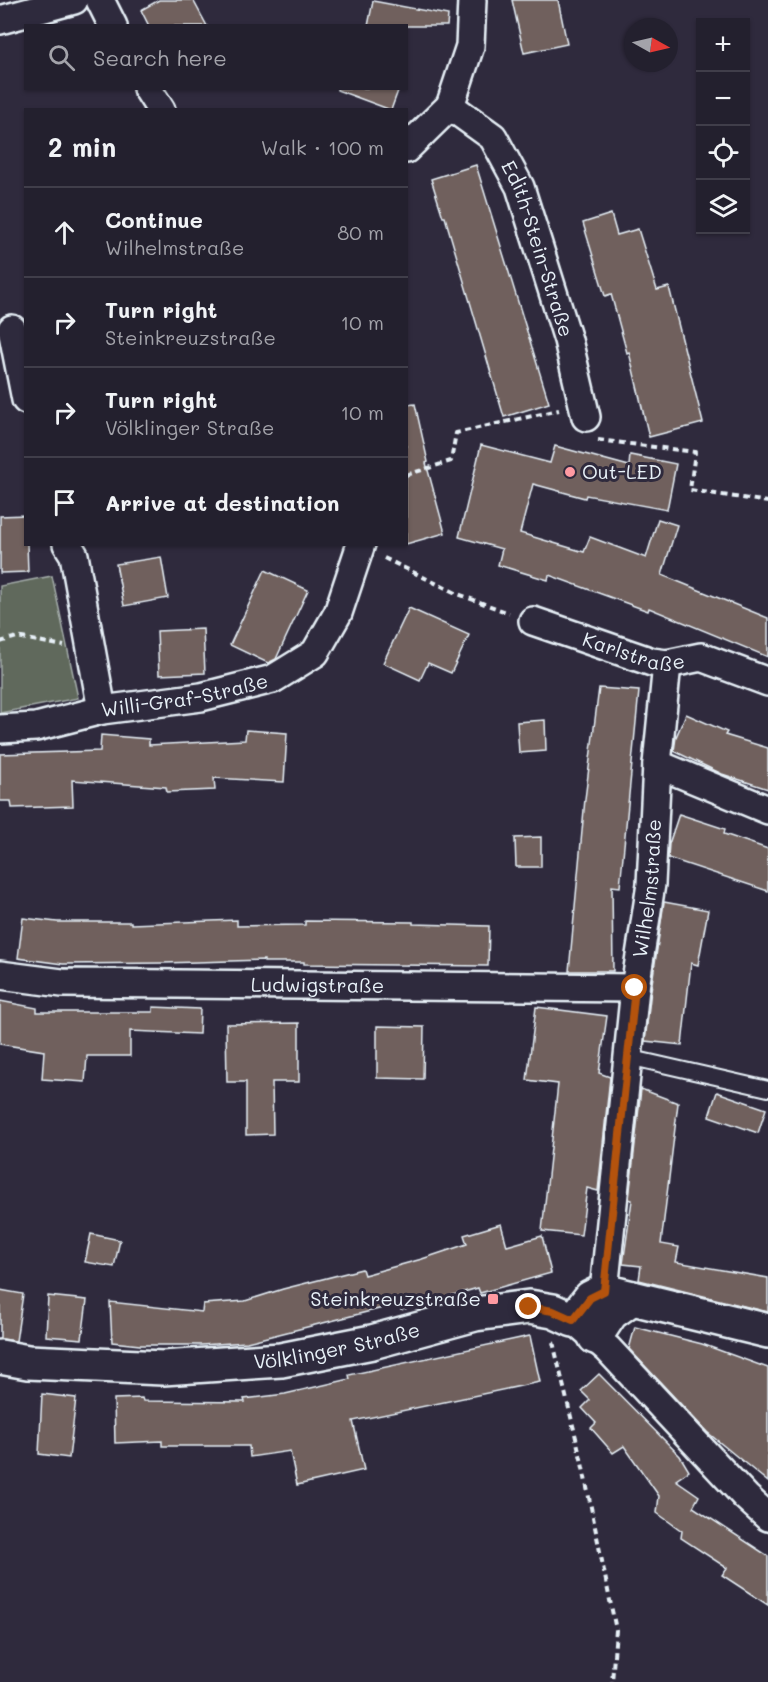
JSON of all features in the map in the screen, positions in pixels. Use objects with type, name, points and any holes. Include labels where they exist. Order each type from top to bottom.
[{"type":"street","points":[[0,20],[74,0]]},
{"type":"street","points":[[100,0],[112,24]]},
{"type":"street","points":[[408,147],[450,105],[470,46],[472,0]]},
{"type":"street","points":[[148,90],[160,108]]},
{"type":"street","name":"Edith-Stein-Straße","points":[[450,105],[493,137],[520,187],[568,340],[584,411]]},
{"type":"street","points":[[13,328],[24,389]]},
{"type":"street","points":[[68,546],[74,555],[102,710]]},
{"type":"street","name":"Willi-Graf-Straße","points":[[0,729],[36,727],[102,710],[201,697],[273,679],[315,653],[338,613],[361,546]]},
{"type":"street","name":"Karlstraße","points":[[533,621],[652,662],[668,664],[701,657],[768,682]]},
{"type":"street","name":"Wilhelmstraße","points":[[618,1295],[628,1057],[635,988],[651,884],[657,764],[668,664]]},
{"type":"street","points":[[657,764],[768,810]]},
{"type":"street","name":"Ludwigstraße","points":[[0,975],[62,982],[635,988]]},
{"type":"street","points":[[768,1331],[618,1295],[611,1313],[574,1323],[768,1517]]},
{"type":"street","name":"Völklinger Straße","points":[[0,1357],[28,1362],[163,1368],[281,1360],[372,1342],[475,1314],[529,1307],[574,1323]]},
{"type":"lane","points":[[628,1057],[768,1089]]},
{"type":"path","points":[[408,474],[450,461],[456,433],[584,411],[591,439],[695,452],[690,490],[768,502]]},
{"type":"path","points":[[361,546],[458,594],[533,621]]},
{"type":"path","points":[[0,642],[17,637],[91,651]]},
{"type":"path","points":[[574,1323],[551,1333],[582,1463],[616,1630],[612,1682]]},
{"type":"green space","points":[[52,576],[78,698],[0,713],[0,586]]},
{"type":"building","points":[[159,0],[193,0],[206,24],[148,24],[141,10]]},
{"type":"building","points":[[512,0],[558,0],[567,44],[524,53]]},
{"type":"building","points":[[373,1],[448,15],[447,26],[368,24]]},
{"type":"building","points":[[337,90],[398,90],[392,108],[386,108]]},
{"type":"building","points":[[476,165],[549,403],[504,417],[445,217],[443,217],[431,179]]},
{"type":"building","points":[[611,214],[617,235],[638,229],[657,290],[669,287],[703,423],[649,437],[629,352],[627,353],[611,294],[605,296],[583,223]]},
{"type":"building","points":[[415,404],[428,462],[426,463],[445,533],[408,543],[408,405]]},
{"type":"building","points":[[481,445],[550,463],[555,446],[629,466],[630,455],[676,464],[667,510],[586,495],[585,498],[533,484],[520,533],[584,552],[590,537],[646,558],[658,519],[677,525],[662,575],[768,618],[768,657],[649,608],[648,611],[549,575],[548,580],[498,565],[502,549],[459,537]]},
{"type":"building","points":[[24,515],[24,546],[27,546],[28,572],[0,573],[0,516]]},
{"type":"building","points":[[161,557],[168,598],[124,606],[116,564]]},
{"type":"building","points":[[265,570],[308,590],[276,659],[268,663],[230,645]]},
{"type":"building","points":[[409,608],[469,635],[451,673],[428,663],[420,680],[383,663]]},
{"type":"building","points":[[203,629],[205,673],[159,675],[157,631]]},
{"type":"building","points":[[599,688],[639,691],[620,887],[612,886],[613,971],[569,971],[585,799]]},
{"type":"building","points":[[686,714],[727,732],[725,735],[768,748],[768,789],[722,774],[674,751],[676,737]]},
{"type":"building","points":[[545,720],[546,751],[519,753],[517,722]]},
{"type":"building","points":[[246,730],[287,733],[284,782],[214,778],[215,790],[167,792],[166,787],[72,780],[73,806],[12,808],[11,801],[0,801],[0,754],[100,751],[101,735],[149,739],[149,745],[245,740]]},
{"type":"building","points":[[679,814],[725,829],[724,834],[768,849],[768,891],[668,858],[669,844]]},
{"type":"building","points":[[541,837],[541,867],[516,867],[515,838]]},
{"type":"building","points":[[664,902],[708,910],[698,965],[691,963],[682,1045],[645,1041]]},
{"type":"building","points":[[23,918],[57,922],[131,922],[131,924],[237,920],[237,926],[305,925],[305,921],[413,922],[413,924],[489,926],[488,966],[304,964],[304,962],[264,962],[264,960],[63,964],[18,958]]},
{"type":"building","points":[[0,1001],[37,1008],[37,1012],[153,1012],[153,1007],[200,1009],[199,1034],[130,1031],[130,1056],[87,1056],[85,1082],[42,1079],[44,1051],[0,1044]]},
{"type":"building","points":[[536,1007],[607,1016],[599,1073],[610,1077],[598,1191],[587,1188],[581,1235],[542,1231],[558,1084],[527,1080]]},
{"type":"building","points":[[299,1023],[299,1082],[272,1082],[273,1134],[246,1135],[246,1082],[227,1082],[226,1024]]},
{"type":"building","points":[[377,1026],[424,1027],[423,1079],[377,1078]]},
{"type":"building","points":[[641,1089],[678,1103],[661,1244],[679,1247],[676,1262],[768,1278],[768,1312],[639,1280],[641,1266],[623,1264],[632,1200],[629,1199]]},
{"type":"building","points":[[717,1092],[766,1109],[758,1133],[709,1116]]},
{"type":"building","points":[[501,1224],[507,1246],[542,1236],[551,1273],[480,1293],[478,1288],[401,1310],[399,1304],[247,1342],[140,1345],[112,1342],[110,1302],[202,1312],[203,1304],[245,1301],[362,1269],[364,1275],[422,1259],[467,1244],[464,1235]]},
{"type":"building","points":[[91,1234],[120,1240],[114,1267],[85,1262]]},
{"type":"building","points":[[0,1290],[23,1294],[16,1341],[0,1339]]},
{"type":"building","points":[[48,1296],[87,1300],[82,1339],[46,1336]]},
{"type":"building","points":[[635,1327],[702,1344],[768,1368],[768,1482],[707,1432],[629,1349]]},
{"type":"building","points":[[530,1336],[540,1382],[353,1421],[364,1470],[297,1485],[290,1451],[250,1457],[249,1446],[162,1446],[162,1441],[115,1443],[114,1399],[245,1402],[244,1399],[285,1394],[350,1379],[349,1375]]},
{"type":"building","points":[[599,1374],[680,1456],[689,1471],[676,1480],[699,1496],[693,1507],[768,1556],[768,1605],[722,1575],[727,1568],[681,1538],[682,1531],[657,1513],[659,1496],[624,1446],[613,1453],[591,1428],[596,1423],[582,1408],[590,1400],[581,1391]]},
{"type":"building","points":[[42,1394],[76,1398],[69,1458],[39,1454]]},
{"type":"place","name":"Out-LED","points":[[570,472]]},
{"type":"place","name":"Steinkreuzstraße","points":[[493,1299]]},
{"type":"route","points":[[529,1307],[553,1311],[573,1320],[590,1298],[604,1291],[635,988]]}]
